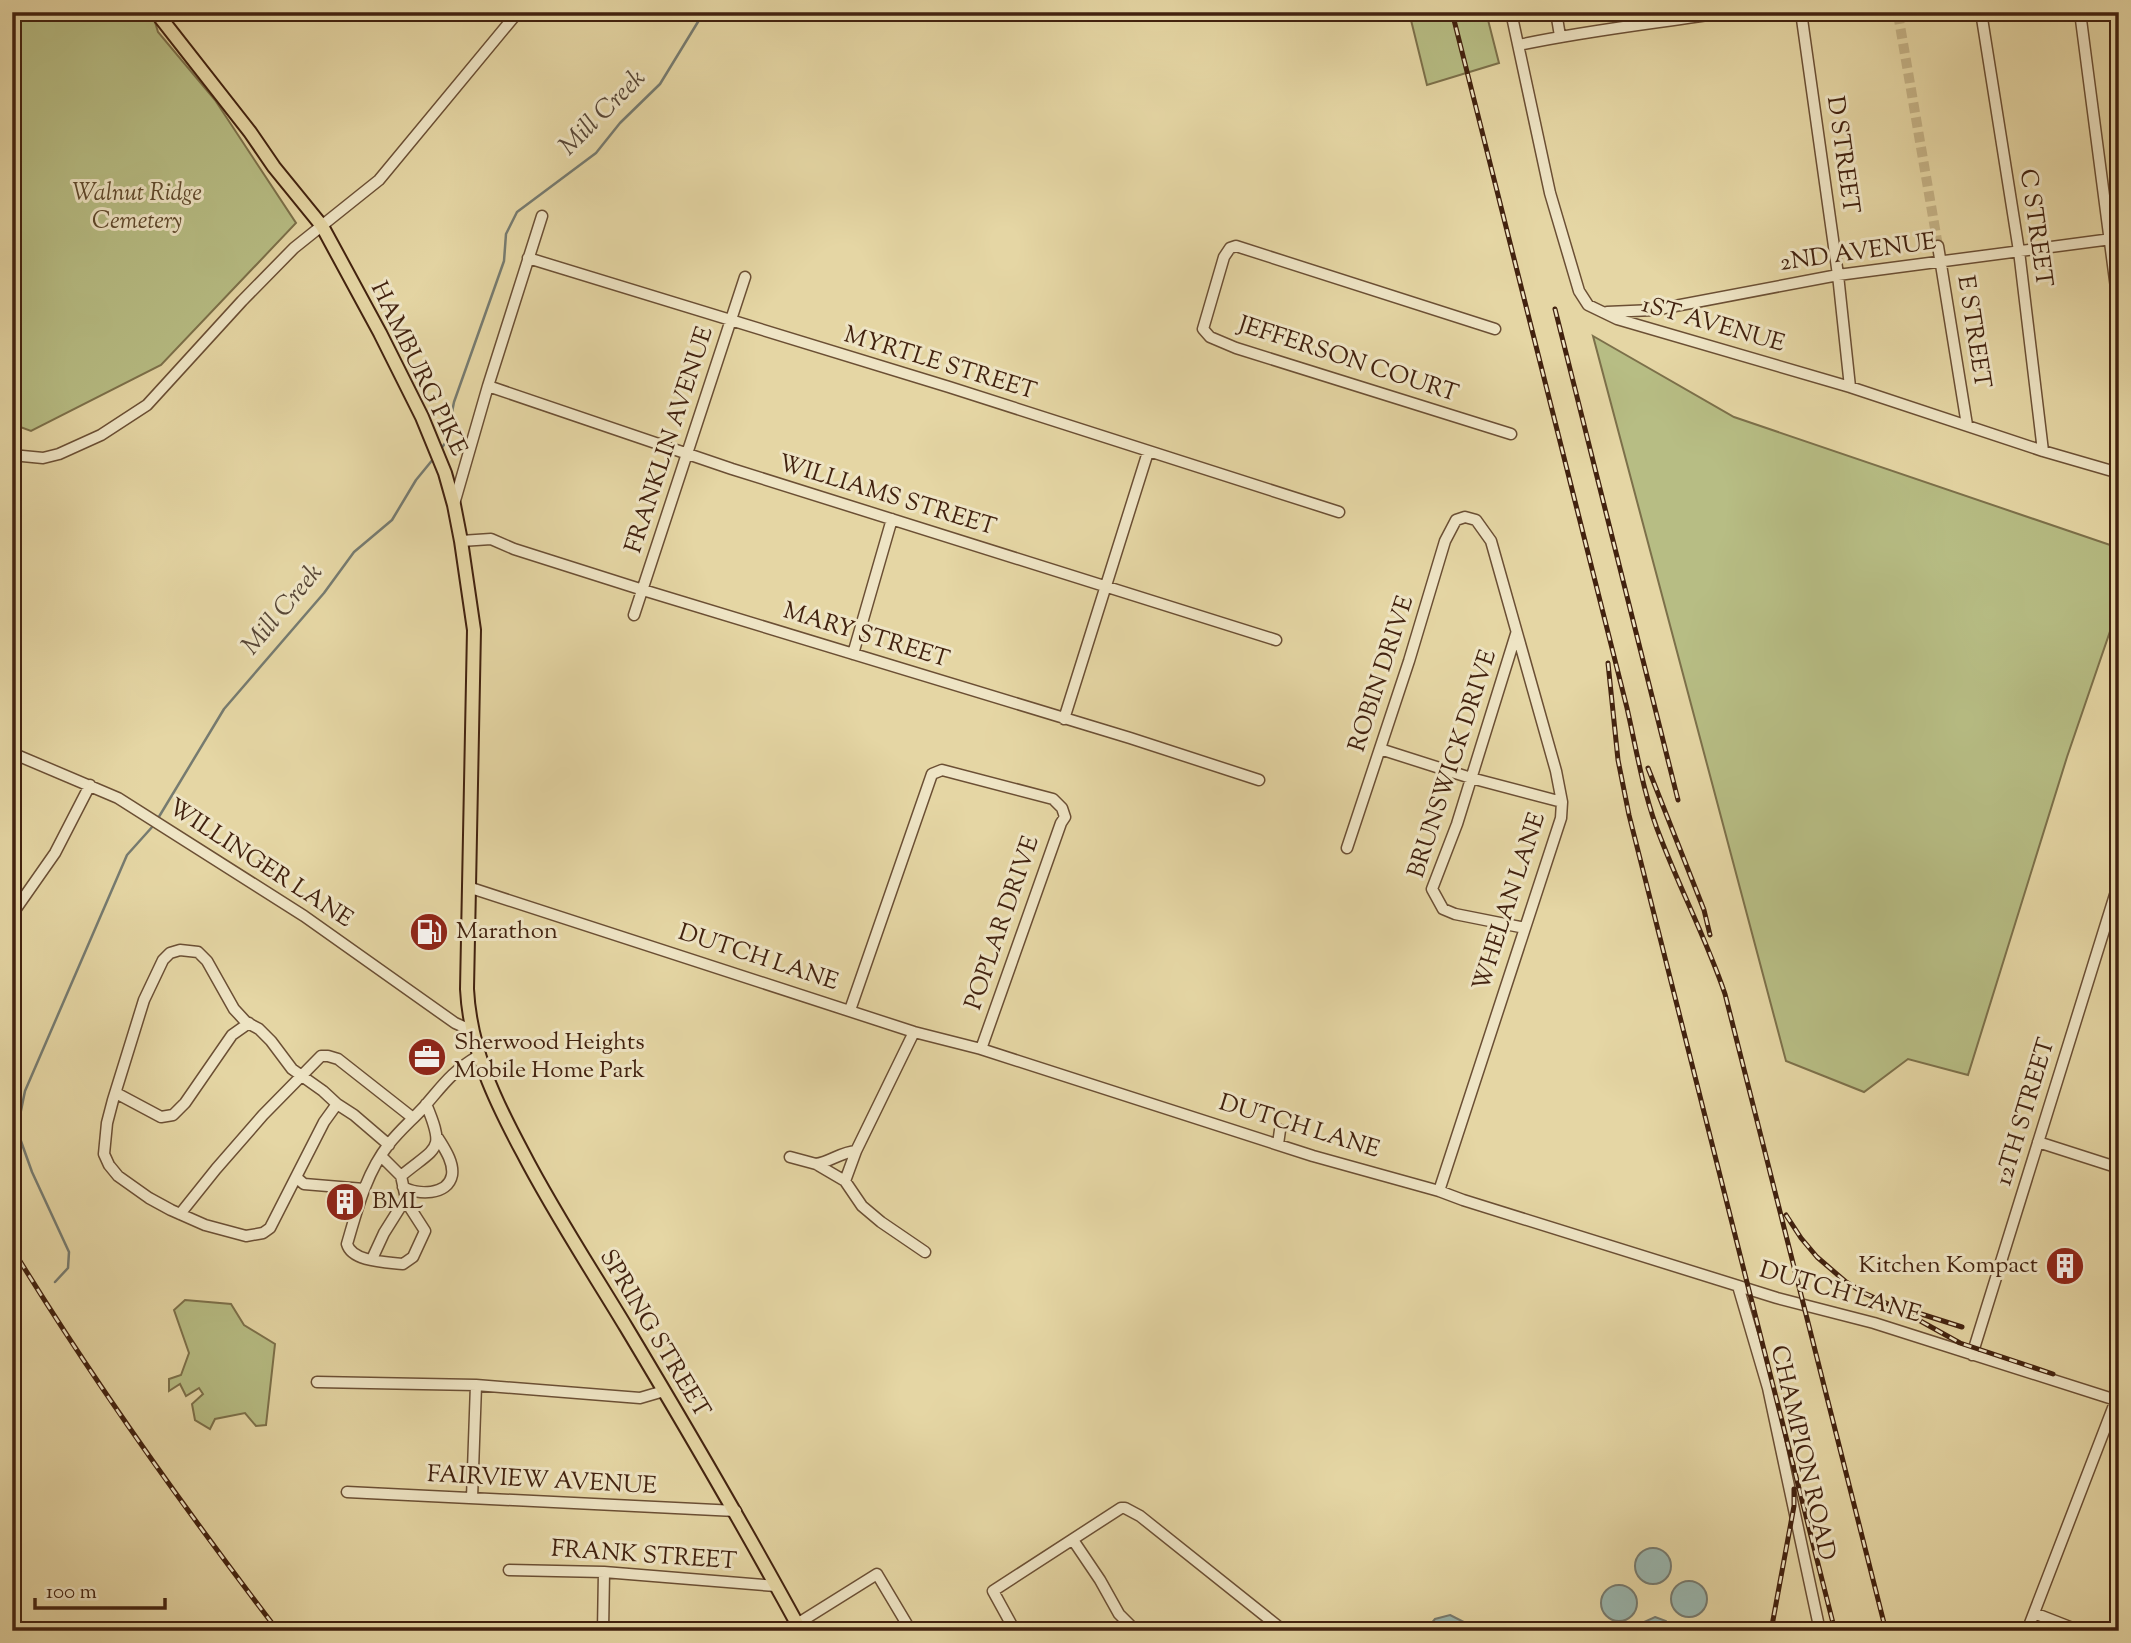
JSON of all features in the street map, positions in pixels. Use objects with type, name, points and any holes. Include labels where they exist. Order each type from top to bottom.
[{"type":"main road","name":"HAMBURG PIKE","points":[[156,12],[322,226],[380,333],[443,468],[461,541],[474,630],[467,989],[469,1015],[478,1056]]},
{"type":"main road","name":"SPRING STREET","points":[[478,1056],[500,1110],[545,1196],[736,1511],[799,1628]]},
{"type":"street","points":[[12,455],[44,458],[59,454],[101,435],[148,405],[294,248],[379,180],[518,12]]},
{"type":"street","name":"1ST AVENUE","points":[[1511,12],[1550,193],[1579,291],[1588,305],[1617,319],[1850,387],[2043,451],[2119,473]]},
{"type":"street","points":[[1556,12],[1560,36]]},
{"type":"street","points":[[1519,45],[1560,36],[1728,12]]},
{"type":"street","name":"D STREET","points":[[1801,12],[1838,275],[1850,387]]},
{"type":"street","name":"C STREET","points":[[1980,12],[2019,251],[2043,451]]},
{"type":"street","points":[[2080,12],[2114,239],[2119,311]]},
{"type":"street","points":[[454,505],[488,386],[542,216]]},
{"type":"street","name":"2ND AVENUE","points":[[1604,313],[1654,310],[1838,275],[2114,239]]},
{"type":"street","name":"JEFFERSON COURT","points":[[1496,329],[1236,246],[1230,248],[1224,257],[1203,329],[1210,337],[1236,348],[1511,434]]},
{"type":"street","name":"E STREET","points":[[1938,246],[1967,425]]},
{"type":"street","name":"MYRTLE STREET","points":[[528,258],[949,387],[1339,512]]},
{"type":"street","name":"FRANKLIN AVENUE","points":[[634,615],[745,277]]},
{"type":"street","name":"WILLIAMS STREET","points":[[488,386],[688,454],[1276,640]]},
{"type":"street","points":[[1064,719],[1148,452]]},
{"type":"street","name":"WHELAN LANE","points":[[1439,1191],[1561,818],[1562,802],[1556,772],[1490,541],[1476,520],[1462,518]]},
{"type":"street","name":"ROBIN DRIVE","points":[[1347,848],[1409,661],[1445,541],[1453,523],[1462,518]]},
{"type":"street","points":[[853,654],[892,519]]},
{"type":"street","name":"MARY STREET","points":[[461,541],[491,539],[514,549],[642,590],[1259,780]]},
{"type":"street","name":"BRUNSWICK DRIVE","points":[[1516,634],[1457,824],[1432,885],[1443,909],[1455,914],[1525,928]]},
{"type":"street","points":[[1380,749],[1471,778],[1562,802]]},
{"type":"street","name":"WILLINGER LANE","points":[[12,753],[118,798],[304,916],[455,1023],[472,1031]]},
{"type":"street","name":"POPLAR DRIVE","points":[[850,1010],[932,774],[942,770],[1053,799],[1062,808],[1065,817],[981,1049]]},
{"type":"street","points":[[13,914],[55,853],[90,785]]},
{"type":"street","name":"12TH STREET","points":[[1972,1355],[2119,882]]},
{"type":"street","name":"DUTCH LANE","points":[[468,887],[914,1032],[981,1049],[1278,1144],[1439,1191],[1738,1286],[1874,1323],[2118,1400]]},
{"type":"street","points":[[337,1104],[324,1122],[270,1228],[263,1233],[246,1236],[180,1214],[149,1198],[118,1176],[104,1154],[107,1123],[144,1000],[157,968],[170,953],[189,950],[198,952],[207,961],[234,1009],[271,1041],[292,1069],[354,1115],[388,1145]]},
{"type":"street","points":[[116,1093],[161,1117],[173,1115],[185,1103],[232,1035],[249,1023]]},
{"type":"street","points":[[845,1181],[856,1151],[914,1032]]},
{"type":"street","points":[[180,1214],[224,1159],[321,1056],[338,1059],[413,1118]]},
{"type":"street","points":[[402,1181],[406,1198],[425,1231],[413,1257],[402,1264],[356,1257],[349,1251],[347,1244],[368,1179],[388,1145],[449,1076],[478,1056]]},
{"type":"street","points":[[382,1156],[402,1181],[424,1193],[436,1191],[448,1183],[452,1177],[452,1166],[426,1104]]},
{"type":"street","points":[[1278,1144],[1280,1130]]},
{"type":"street","points":[[402,1181],[428,1156],[438,1138]]},
{"type":"street","points":[[2038,1142],[2119,1168]]},
{"type":"street","points":[[816,1164],[856,1151]]},
{"type":"street","points":[[790,1157],[816,1164],[845,1181],[862,1206],[925,1252]]},
{"type":"street","points":[[296,1178],[304,1184],[364,1189]]},
{"type":"street","points":[[372,1259],[384,1233],[406,1198]]},
{"type":"street","name":"CHAMPION ROAD","points":[[1738,1286],[1768,1388],[1820,1631]]},
{"type":"street","points":[[317,1382],[476,1385],[640,1398],[664,1391]]},
{"type":"street","points":[[472,1499],[476,1385]]},
{"type":"street","points":[[2027,1631],[2118,1400]]},
{"type":"street","name":"FAIRVIEW AVENUE","points":[[347,1492],[736,1511]]},
{"type":"street","points":[[1015,1631],[993,1591],[1121,1508],[1125,1508],[1140,1516],[1284,1631]]},
{"type":"street","points":[[1073,1541],[1119,1614],[1136,1631]]},
{"type":"street","name":"FRANK STREET","points":[[509,1570],[604,1572],[776,1586]]},
{"type":"street","points":[[603,1631],[604,1572]]},
{"type":"street","points":[[799,1628],[877,1574],[911,1631]]},
{"type":"street","points":[[2034,1613],[2080,1631]]},
{"type":"green space","name":"Walnut Ridge Cemetery","points":[[12,12],[152,12],[158,32],[215,100],[296,223],[161,365],[31,431],[12,424]]},
{"type":"green space","points":[[1409,12],[1486,12],[1499,63],[1427,85]]},
{"type":"green space","points":[[1593,336],[1734,417],[2119,548],[2119,605],[2067,757],[1968,1075],[1908,1059],[1864,1092],[1786,1061]]},
{"type":"green space","points":[[185,1300],[231,1304],[244,1325],[275,1344],[266,1425],[256,1426],[245,1413],[215,1419],[210,1429],[195,1420],[192,1404],[203,1394],[199,1388],[186,1396],[180,1384],[169,1391],[169,1379],[181,1375],[189,1353],[174,1310]]},
{"type":"water","points":[[1653,1548],[1666,1553],[1671,1566],[1666,1579],[1653,1584],[1640,1579],[1635,1566],[1640,1553]]},
{"type":"water","points":[[1689,1581],[1702,1586],[1707,1599],[1702,1612],[1689,1617],[1676,1612],[1671,1599],[1676,1586]]},
{"type":"water","points":[[1619,1585],[1632,1590],[1637,1603],[1632,1616],[1619,1621],[1606,1616],[1601,1603],[1606,1590]]},
{"type":"water","points":[[1450,1615],[1464,1622],[1470,1631],[1425,1631],[1435,1619]]},
{"type":"water","points":[[1655,1617],[1666,1621],[1673,1631],[1639,1631],[1644,1622]]},
{"type":"waterway","name":"Mill Creek","points":[[440,450],[446,442],[454,402],[504,261],[506,234],[517,212],[596,153],[620,123],[660,84],[704,12]]},
{"type":"waterway","name":"Mill Creek","points":[[157,820],[224,709],[324,593],[354,552],[392,520],[416,480],[434,458]]},
{"type":"waterway","name":"Mill Creek","points":[[55,1282],[68,1268],[69,1252],[32,1172],[17,1130],[25,1091],[127,855],[153,826]]},
{"type":"tunnel","points":[[1898,14],[1938,246]]},
{"type":"railway","points":[[1452,12],[1627,708],[1645,791],[1661,839],[1725,994],[1886,1631]]},
{"type":"railway","points":[[1555,309],[1678,800]]},
{"type":"railway","points":[[1608,663],[1618,760],[1629,815],[1835,1631]]},
{"type":"railway","points":[[1648,768],[1704,910],[1710,935]]},
{"type":"railway","points":[[1786,1215],[1817,1257],[1846,1282],[1864,1293],[1960,1343],[2053,1374]]},
{"type":"railway","points":[[12,1248],[140,1443],[278,1631]]},
{"type":"railway","points":[[1918,1313],[1962,1327]]},
{"type":"railway","points":[[1771,1631],[1794,1506],[1794,1489]]},
{"type":"place","name":"Marathon","points":[[429,932]]},
{"type":"place","name":"Sherwood Heights Mobile Home Park","points":[[427,1057]]},
{"type":"place","name":"BML","points":[[345,1202]]},
{"type":"place","name":"Kitchen Kompact","points":[[2065,1266]]}]
